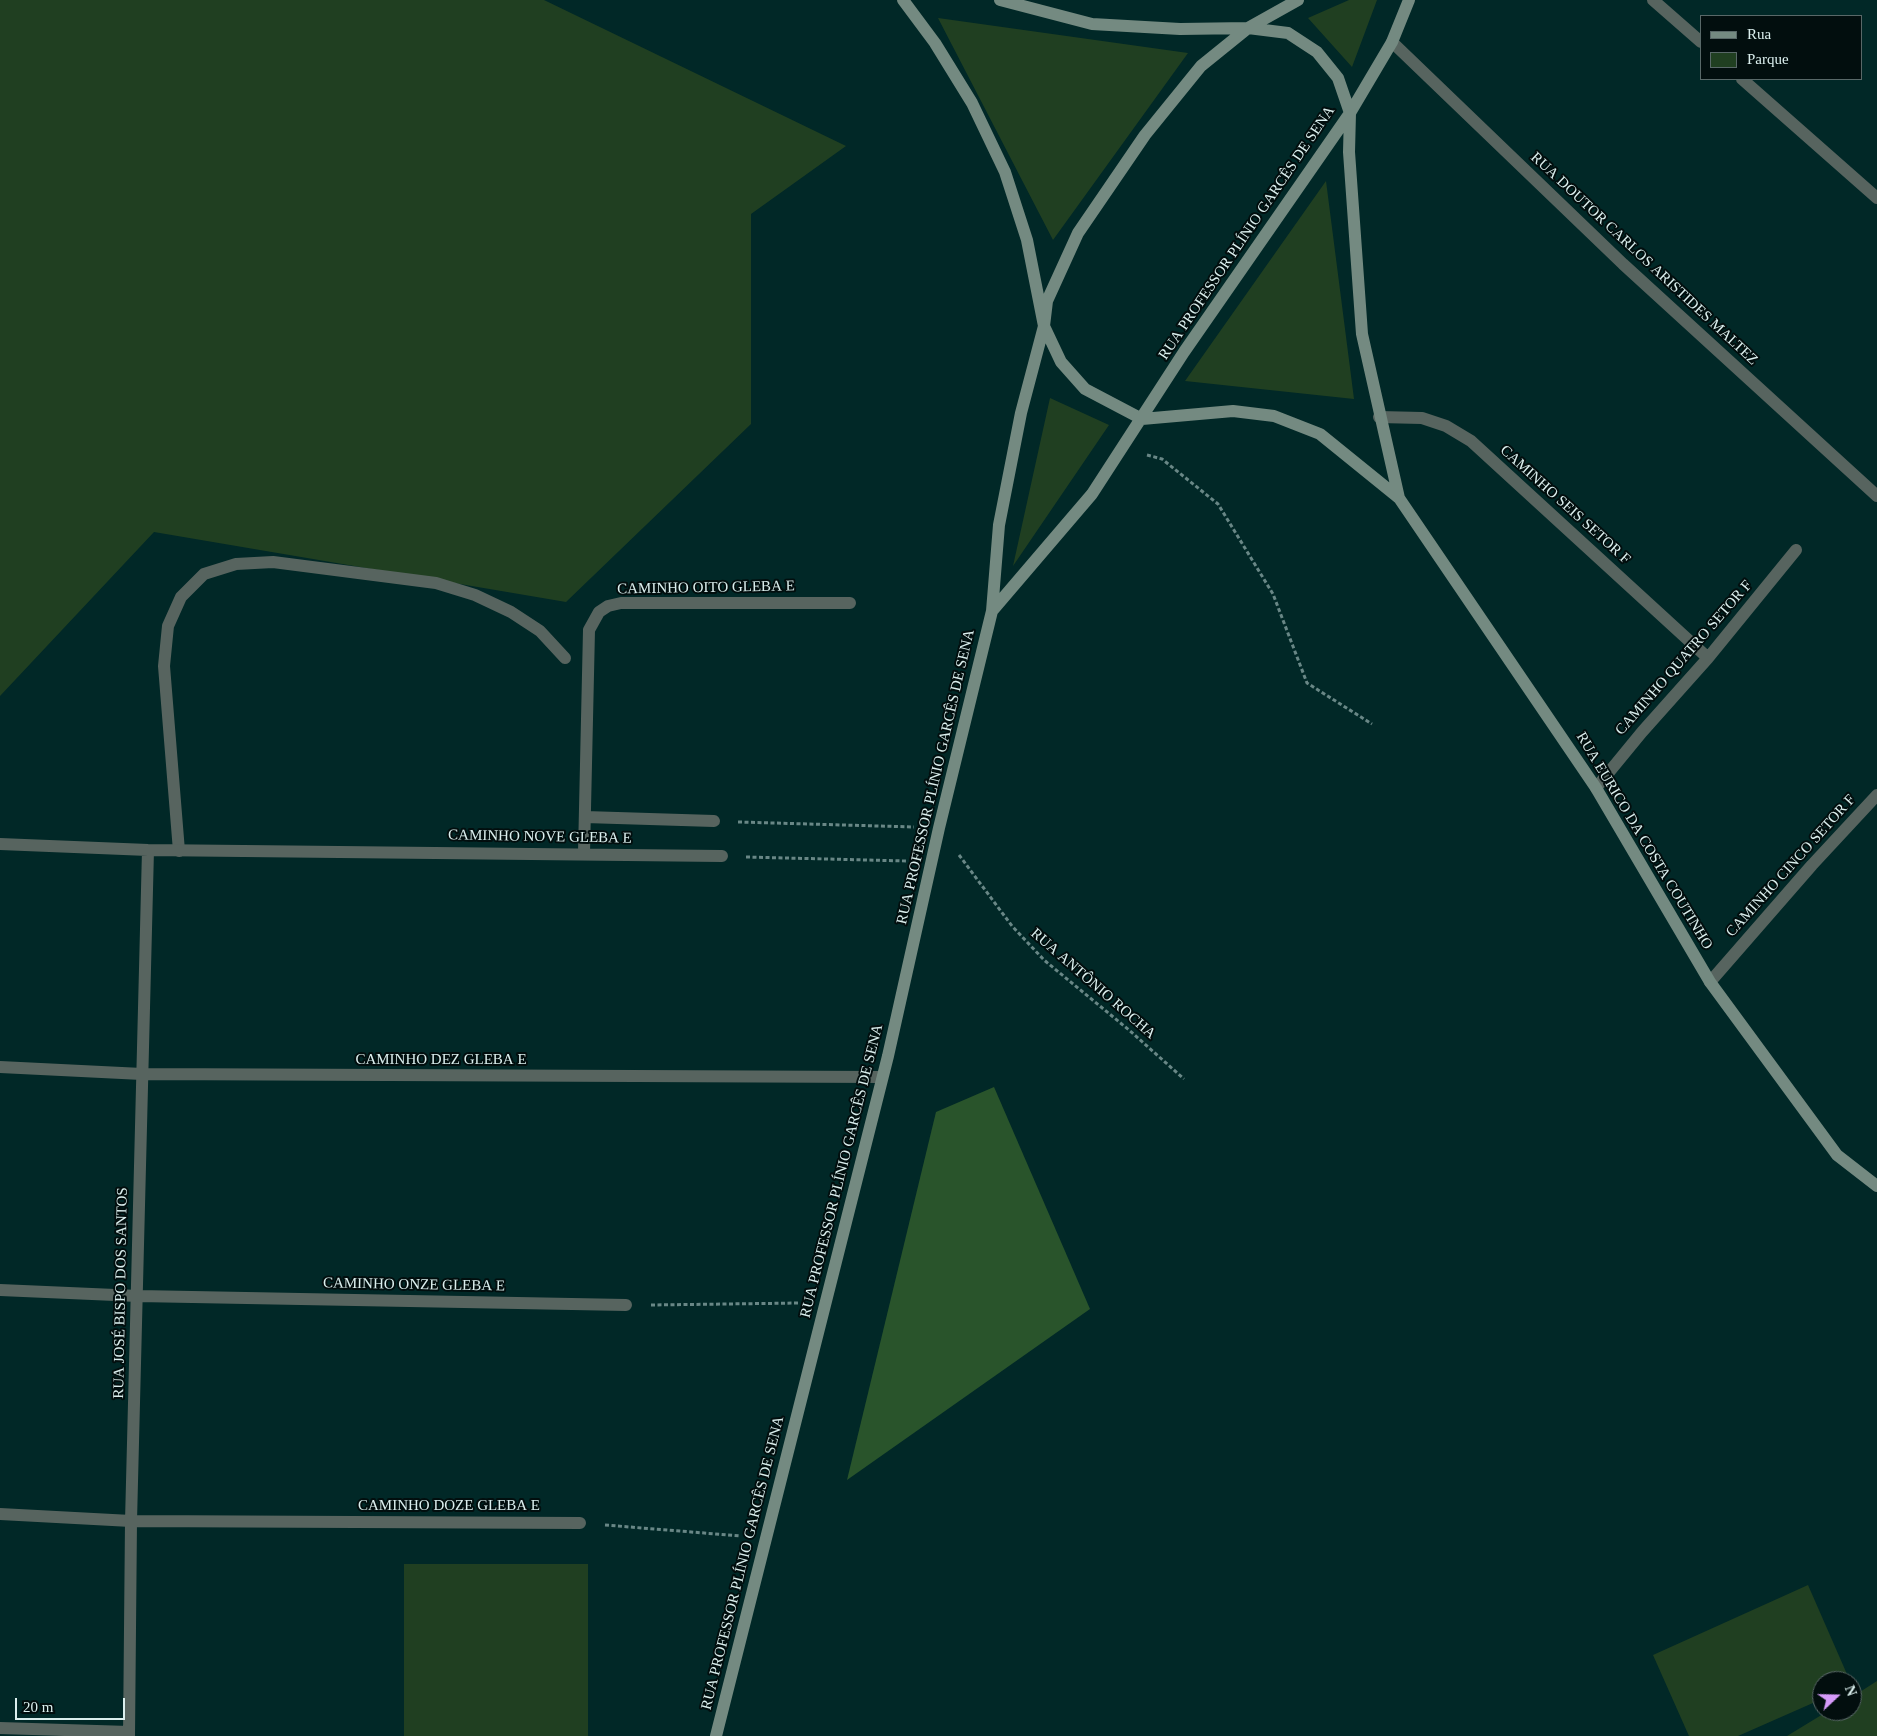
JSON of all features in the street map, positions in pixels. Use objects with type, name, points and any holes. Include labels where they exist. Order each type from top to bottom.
[{"type":"main road","name":"RUA PROFESSOR PLÍNIO GARCÊS DE SENA","points":[[903,0],[935,43],[972,103],[1004,172],[1027,240],[1044,326],[1061,362],[1084,389],[1142,419]]},
{"type":"main road","name":"RUA PROFESSOR PLÍNIO GARCÊS DE SENA","points":[[992,611],[1092,494],[1184,352],[1350,113],[1338,78],[1317,52],[1288,33],[1248,28],[1180,29],[1092,24],[1000,0]]},
{"type":"main road","points":[[1248,28],[1298,0]]},
{"type":"main road","name":"RUA EURICO DA COSTA COUTINHO","points":[[1399,498],[1379,417],[1362,334],[1349,152],[1350,113],[1392,42],[1409,0]]},
{"type":"main road","name":"RUA PROFESSOR PLÍNIO GARCÊS DE SENA","points":[[716,1736],[827,1302],[992,611],[999,525],[1008,476],[1044,326],[1047,301],[1078,233],[1145,135],[1201,66],[1248,28]]},
{"type":"main road","name":"RUA EURICO DA COSTA COUTINHO","points":[[1142,419],[1233,410],[1274,416],[1320,434],[1399,498],[1596,788],[1710,982],[1837,1155],[1877,1186]]},
{"type":"street","points":[[1653,0],[1700,41]]},
{"type":"street","name":"RUA DOUTOR CARLOS ARISTIDES MALTEZ","points":[[1392,42],[1622,264],[1877,496]]},
{"type":"street","points":[[1743,80],[1877,198]]},
{"type":"street","name":"CAMINHO SEIS SETOR F","points":[[1379,417],[1422,418],[1446,426],[1470,441],[1708,658]]},
{"type":"street","name":"CAMINHO QUATRO SETOR F","points":[[1596,788],[1642,732],[1708,658],[1796,550]]},
{"type":"street","points":[[179,850],[164,666],[168,626],[181,597],[204,574],[236,564],[273,562],[436,584],[475,595],[511,612],[540,631],[566,658]]},
{"type":"street","name":"CAMINHO OITO GLEBA E","points":[[584,853],[589,630],[599,612],[608,606],[621,603],[850,603]]},
{"type":"street","name":"CAMINHO CINCO SETOR F","points":[[1710,982],[1812,865],[1877,796]]},
{"type":"street","name":"CAMINHO NOVE GLEBA E","points":[[585,816],[714,821]]},
{"type":"street","name":"CAMINHO NOVE GLEBA E","points":[[0,844],[148,850],[584,853],[722,856]]},
{"type":"street","name":"RUA JOSÉ BISPO DOS SANTOS","points":[[129,1734],[131,1521],[148,850]]},
{"type":"street","name":"CAMINHO DEZ GLEBA E","points":[[0,1067],[142,1074],[882,1077]]},
{"type":"street","name":"CAMINHO ONZE GLEBA E","points":[[0,1290],[138,1296],[626,1305]]},
{"type":"street","name":"CAMINHO DOZE GLEBA E","points":[[0,1514],[131,1521],[580,1523]]},
{"type":"street","points":[[0,1728],[129,1734]]},
{"type":"path","points":[[1122,448],[1162,459],[1218,504],[1273,594],[1307,683],[1372,724]]},
{"type":"path","points":[[714,821],[939,828]]},
{"type":"path","name":"RUA ANTÔNIO ROCHA","points":[[939,828],[1012,926],[1044,960],[1129,1030],[1184,1079]]},
{"type":"path","points":[[722,856],[932,862]]},
{"type":"path","points":[[626,1305],[827,1302]]},
{"type":"path","points":[[580,1523],[766,1538]]},
{"type":"green space","points":[[0,0],[544,0],[846,146],[751,214],[751,424],[566,602],[154,532],[0,696]]},
{"type":"green space","points":[[1349,0],[1377,0],[1352,67],[1308,18]]},
{"type":"green space","points":[[938,18],[1188,53],[1053,240]]},
{"type":"green space","points":[[1326,181],[1354,399],[1185,381]]},
{"type":"green space","points":[[1050,398],[1109,425],[1013,566]]},
{"type":"green space","points":[[994,1087],[1090,1309],[847,1480],[936,1112]]},
{"type":"green space","points":[[404,1564],[588,1564],[588,1736],[404,1736]]},
{"type":"green space","points":[[1808,1585],[1846,1671],[1812,1671],[1812,1703],[1738,1736],[1689,1736],[1653,1655]]},
{"type":"green space","points":[[1877,1681],[1877,1736],[1787,1736],[1812,1721],[1862,1721],[1862,1691]]}]
